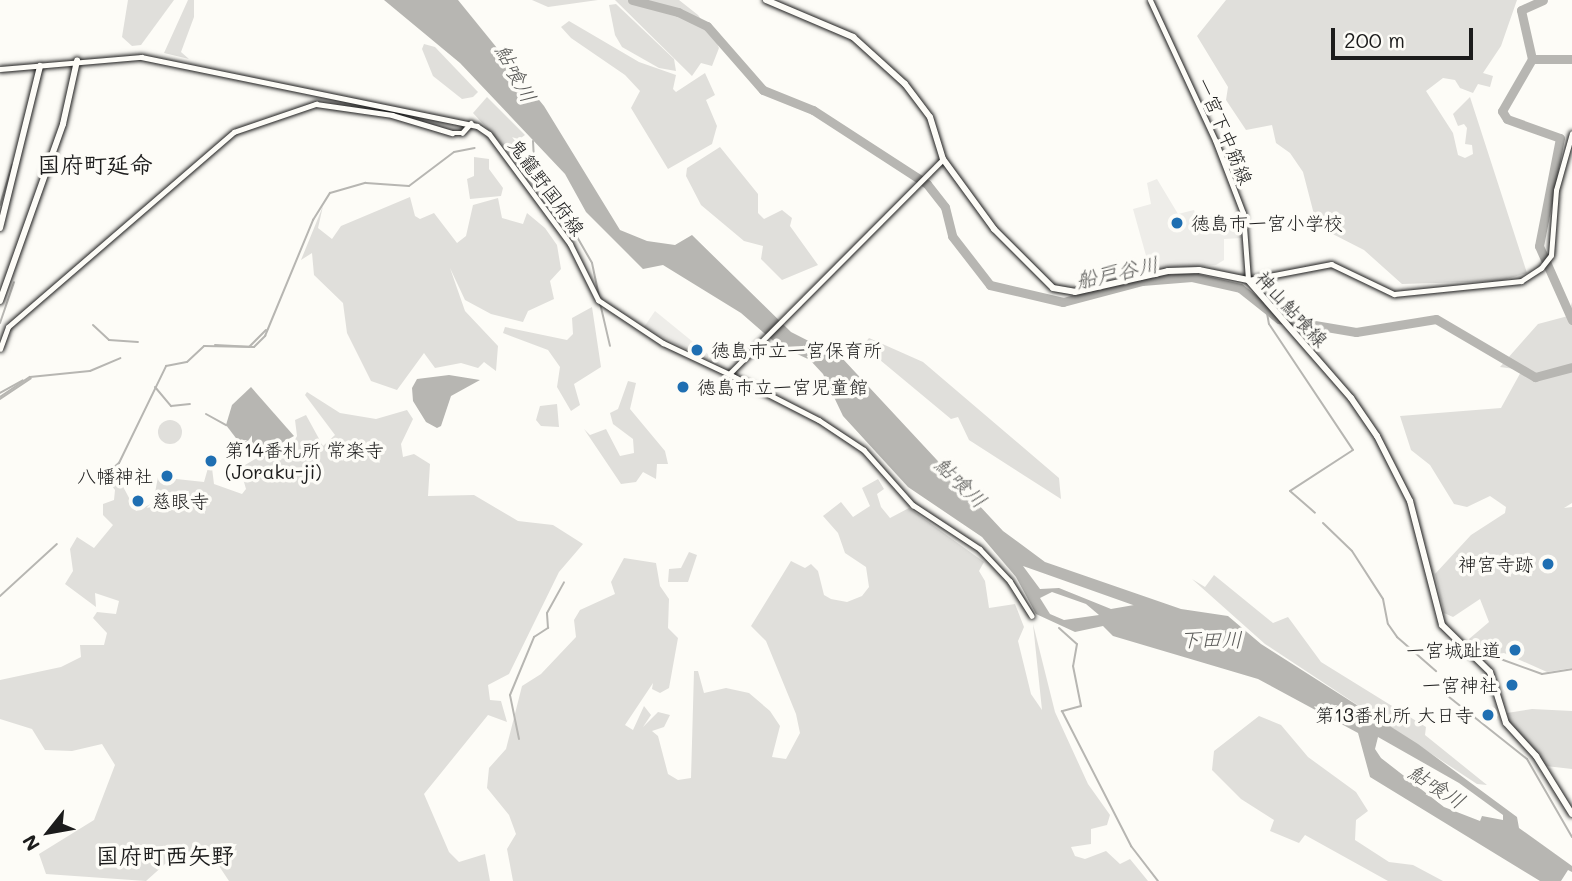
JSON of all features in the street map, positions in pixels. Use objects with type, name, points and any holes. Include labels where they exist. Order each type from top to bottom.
[{"type":"main road","name":"神山鮎喰線","points":[[766,0],[836,27],[877,56],[924,106],[943,159],[999,236],[1058,290],[1075,292],[1168,271],[1199,270],[1248,280],[1352,398],[1377,436],[1410,501],[1442,625],[1490,672],[1506,723],[1536,756],[1572,814]]},
{"type":"main road","name":"一宮下中筋線","points":[[1150,0],[1215,140],[1243,213],[1248,280]]},
{"type":"main road","name":"鬼籠野国府線","points":[[0,69],[110,57],[171,61],[471,123],[489,134],[570,244],[601,302],[663,343],[729,374]]},
{"type":"main road","points":[[0,301],[63,124],[77,61]]},
{"type":"main road","points":[[0,228],[40,66]]},
{"type":"main road","points":[[1248,280],[1331,264],[1347,268],[1386,293],[1403,294],[1514,284],[1549,260],[1556,190],[1572,133]]},
{"type":"main road","points":[[729,374],[943,159]]},
{"type":"street","points":[[0,349],[8,327],[234,132],[316,104],[392,116],[457,134],[471,123]]},
{"type":"street","points":[[729,374],[819,420],[864,450],[913,505],[979,550],[1010,581],[1032,616]]},
{"type":"shaded area","points":[[128,0],[174,0],[141,45],[132,46],[122,37]]},
{"type":"shaded area","points":[[188,0],[194,0],[194,17],[181,52],[189,59],[164,53]]},
{"type":"shaded area","points":[[532,0],[598,0],[548,7]]},
{"type":"shaded area","points":[[615,0],[679,0],[698,15],[715,39],[719,48],[712,66],[701,63],[692,76]]},
{"type":"shaded area","points":[[1226,0],[1517,0],[1501,46],[1483,73],[1493,76],[1490,87],[1478,84],[1473,93],[1460,88],[1455,80],[1443,78],[1426,91],[1453,133],[1458,155],[1465,158],[1473,154],[1472,145],[1465,144],[1467,128],[1464,124],[1458,126],[1453,114],[1470,97],[1527,273],[1500,281],[1402,284],[1364,250],[1317,226],[1303,172],[1290,153],[1276,143],[1272,125],[1246,130],[1226,100],[1228,87],[1197,36]]},
{"type":"shaded area","points":[[616,4],[674,59],[676,71],[659,68],[622,47],[615,35],[609,5]]},
{"type":"shaded area","points":[[569,21],[639,62],[676,75],[673,89],[676,92],[705,73],[715,95],[706,100],[717,126],[712,144],[668,169],[631,108],[640,91],[625,75],[571,38],[561,27]]},
{"type":"shaded area","points":[[424,44],[435,47],[478,92],[473,97],[462,99],[433,76],[422,49]]},
{"type":"shaded area","points":[[487,97],[525,135],[506,149],[473,113]]},
{"type":"shaded area","points":[[720,147],[758,194],[758,213],[764,219],[782,210],[792,218],[790,226],[818,265],[782,280],[761,259],[763,246],[744,241],[701,205],[686,176],[687,168]]},
{"type":"shaded area","points":[[474,157],[489,159],[489,169],[503,188],[501,196],[470,199],[467,179],[474,176]]},
{"type":"shaded area","name":"徳島市一宮小学校","points":[[1157,179],[1178,214],[1194,210],[1197,218],[1214,216],[1218,230],[1243,228],[1243,238],[1224,239],[1224,260],[1216,265],[1150,270],[1133,209],[1151,204],[1147,183]]},
{"type":"shaded area","points":[[410,197],[415,216],[420,219],[434,213],[457,243],[466,236],[473,205],[498,198],[502,218],[523,224],[527,213],[545,228],[557,245],[561,269],[550,281],[554,299],[528,311],[523,322],[491,314],[465,300],[450,268],[465,311],[498,346],[496,371],[484,362],[478,368],[461,363],[435,368],[424,353],[397,390],[371,381],[347,333],[343,303],[314,275],[312,253],[301,260],[323,206],[318,228],[332,239],[341,226]]},
{"type":"shaded area","points":[[1572,302],[1572,503],[1564,508],[1572,507],[1572,668],[1547,672],[1504,653],[1479,657],[1469,639],[1489,622],[1480,599],[1453,617],[1444,613],[1435,574],[1471,535],[1505,513],[1506,507],[1490,496],[1467,507],[1454,504],[1430,465],[1411,450],[1400,416],[1501,408],[1522,370],[1500,367],[1538,324],[1568,316]]},
{"type":"shaded area","points":[[592,307],[601,367],[574,384],[580,405],[571,411],[557,387],[560,367],[548,350],[503,333],[505,327],[567,340],[573,334],[572,318]]},
{"type":"shaded area","points":[[655,311],[709,355],[707,360],[644,327]]},
{"type":"shaded area","points":[[869,338],[923,362],[1059,478],[1061,499],[969,440],[958,417],[951,419],[868,350],[865,343]]},
{"type":"shaded area","points":[[628,381],[636,383],[630,409],[665,451],[668,464],[657,464],[656,479],[643,472],[636,482],[621,484],[584,429],[590,435],[606,429],[620,456],[634,453],[633,439],[613,424],[610,413],[618,409]]},
{"type":"shaded area","points":[[307,392],[340,413],[376,419],[407,410],[413,419],[401,444],[403,457],[414,454],[430,464],[428,496],[474,495],[518,521],[553,525],[583,544],[559,572],[509,674],[488,685],[490,700],[501,701],[507,722],[488,715],[424,794],[449,852],[459,862],[485,854],[490,881],[229,881],[211,854],[174,856],[146,881],[46,874],[39,854],[94,820],[115,765],[102,744],[72,751],[45,750],[32,729],[0,719],[0,680],[61,667],[81,657],[80,645],[104,645],[107,633],[93,618],[97,612],[116,614],[119,601],[95,593],[96,607],[65,584],[73,571],[70,549],[77,537],[94,548],[113,525],[103,515],[103,504],[114,500],[115,490],[109,482],[119,479],[136,511],[153,503],[158,477],[204,482],[208,468],[212,468],[214,484],[242,494],[246,489],[240,468],[262,455],[290,449],[297,436],[295,420],[306,415],[323,446],[335,435],[305,395]]},
{"type":"shaded area","points":[[557,404],[559,427],[541,426],[536,420],[540,406]]},
{"type":"shaded area","points":[[170,420],[178,424],[182,432],[178,440],[170,444],[162,440],[158,432],[162,424]]},
{"type":"shaded area","points":[[878,479],[884,489],[877,494],[881,507],[890,518],[909,508],[984,562],[979,571],[985,581],[989,608],[1015,604],[1024,627],[1018,641],[1031,694],[1042,710],[1033,624],[1055,712],[1088,784],[1110,815],[1107,825],[1091,829],[1091,844],[1071,847],[1075,856],[1085,859],[1106,851],[1120,864],[1130,859],[1148,881],[513,881],[507,849],[516,834],[509,815],[487,788],[489,768],[506,749],[522,686],[541,674],[576,637],[574,620],[580,610],[615,594],[611,582],[624,558],[656,563],[660,586],[669,599],[668,628],[678,638],[669,688],[660,693],[652,689],[653,683],[625,725],[633,730],[644,706],[651,715],[643,727],[658,712],[670,715],[664,727],[652,731],[658,736],[668,774],[678,780],[691,778],[694,671],[698,671],[704,693],[726,688],[749,693],[770,711],[780,726],[772,757],[786,759],[800,733],[796,714],[766,641],[751,626],[791,561],[805,568],[811,564],[818,571],[824,595],[831,599],[847,602],[862,596],[869,587],[866,567],[845,553],[838,533],[823,516],[841,502],[853,517],[870,506],[862,488]]},
{"type":"shaded area","points":[[689,552],[697,555],[688,582],[668,582],[669,569],[681,568]]},
{"type":"shaded area","points":[[1214,575],[1273,623],[1288,617],[1321,662],[1426,727],[1425,735],[1487,785],[1477,784],[1265,644],[1192,579],[1205,587]]},
{"type":"shaded area","points":[[1532,709],[1572,711],[1572,769],[1546,766],[1509,723],[1507,713]]},
{"type":"shaded area","points":[[1259,716],[1281,725],[1308,757],[1356,792],[1368,811],[1356,820],[1355,840],[1389,862],[1413,865],[1443,881],[1388,881],[1305,835],[1299,843],[1270,831],[1274,820],[1241,799],[1212,770],[1214,751]]},
{"type":"water","name":"下田川","points":[[384,0],[458,0],[544,106],[620,230],[647,241],[675,245],[692,235],[791,332],[842,358],[1003,531],[1045,562],[1181,609],[1228,616],[1261,644],[1418,744],[1517,817],[1519,828],[1572,866],[1572,872],[1568,870],[1561,881],[1540,881],[1370,777],[1358,733],[1258,679],[1113,636],[1103,626],[1075,632],[1036,614],[1016,577],[982,537],[908,487],[843,416],[823,374],[810,360],[778,345],[741,313],[663,265],[643,269],[586,212],[565,174],[460,63]],"holes":[[[1023,566],[1133,605],[1134,605],[1111,609],[1059,588],[1040,589]],[[1052,592],[1086,604],[1099,615],[1064,620],[1050,614],[1040,598]],[[1378,737],[1459,783],[1503,815],[1503,820],[1482,816],[1480,821],[1444,807],[1381,758],[1375,749]]]},
{"type":"water","points":[[449,375],[480,380],[451,396],[441,426],[437,428],[426,422],[413,401],[412,388],[417,379]]},
{"type":"water","points":[[251,387],[294,436],[267,451],[245,450],[226,425],[232,405]]},
{"type":"waterway","name":"船戸谷川","points":[[632,0],[678,12],[707,26],[763,90],[813,110],[927,184],[945,207],[952,236],[990,285],[1063,302],[1142,281],[1192,277],[1240,288],[1279,319],[1356,332],[1436,319],[1535,377],[1572,367]]},
{"type":"waterway","points":[[1532,59],[1521,10],[1543,0]]},
{"type":"waterway","name":"船戸谷川","points":[[1532,59],[1502,111],[1507,119],[1560,138],[1539,246],[1572,320]]},
{"type":"waterway","name":"船戸谷川","points":[[1532,59],[1572,59]]},
{"type":"waterway","points":[[533,141],[534,162],[592,263],[599,297]]},
{"type":"waterway","points":[[104,476],[119,463],[166,366],[187,362],[204,346],[254,347],[265,336],[313,220],[330,193],[366,183],[409,186],[454,152],[475,148]]},
{"type":"waterway","points":[[0,205],[12,165]]},
{"type":"waterway","points":[[0,323],[14,282]]},
{"type":"waterway","points":[[600,303],[610,346]]},
{"type":"waterway","points":[[1267,313],[1269,324],[1353,450],[1290,491],[1315,513]]},
{"type":"waterway","points":[[93,325],[109,340],[138,342]]},
{"type":"waterway","points":[[215,345],[249,347],[266,330]]},
{"type":"waterway","points":[[0,397],[30,377],[90,371],[120,358]]},
{"type":"waterway","points":[[0,399],[31,378]]},
{"type":"waterway","points":[[0,393],[23,380]]},
{"type":"waterway","points":[[155,387],[171,406],[190,404]]},
{"type":"waterway","points":[[206,414],[226,425]]},
{"type":"waterway","points":[[1323,523],[1352,551],[1383,599],[1388,624],[1397,637],[1436,671]]},
{"type":"waterway","points":[[0,596],[57,544]]},
{"type":"waterway","points":[[519,739],[510,695],[534,637],[548,628],[547,613],[564,582]]},
{"type":"waterway","points":[[1059,628],[1077,644],[1073,666],[1081,706],[1062,711],[1131,846],[1158,881]]},
{"type":"waterway","points":[[1495,657],[1542,674],[1572,669]]},
{"type":"waterway","points":[[1444,693],[1527,759],[1572,837]]},
{"type":"place","name":"徳島市一宮小学校","points":[[1177,223]]},
{"type":"place","name":"徳島市立一宮保育所","points":[[697,350]]},
{"type":"place","name":"徳島市立一宮児童館","points":[[683,387]]},
{"type":"place","name":"第14番札所 常楽寺 (Joraku-ji)","points":[[211,461]]},
{"type":"place","name":"八幡神社","points":[[167,476]]},
{"type":"place","name":"慈眼寺","points":[[138,501]]},
{"type":"place","name":"神宮寺跡","points":[[1548,564]]},
{"type":"place","name":"一宮城趾道","points":[[1515,650]]},
{"type":"place","name":"一宮神社","points":[[1512,685]]},
{"type":"place","name":"第13番札所 大日寺","points":[[1488,715]]},
{"type":"district","name":"国府町延命","points":[[95,164]]},
{"type":"district","name":"国府町西矢野","points":[[165,855]]},
{"type":"water label","name":"鮎喰川","points":[[516,73]]},
{"type":"water label","name":"鮎喰川","points":[[961,482]]},
{"type":"water label","name":"鮎喰川","points":[[1437,786]]}]
